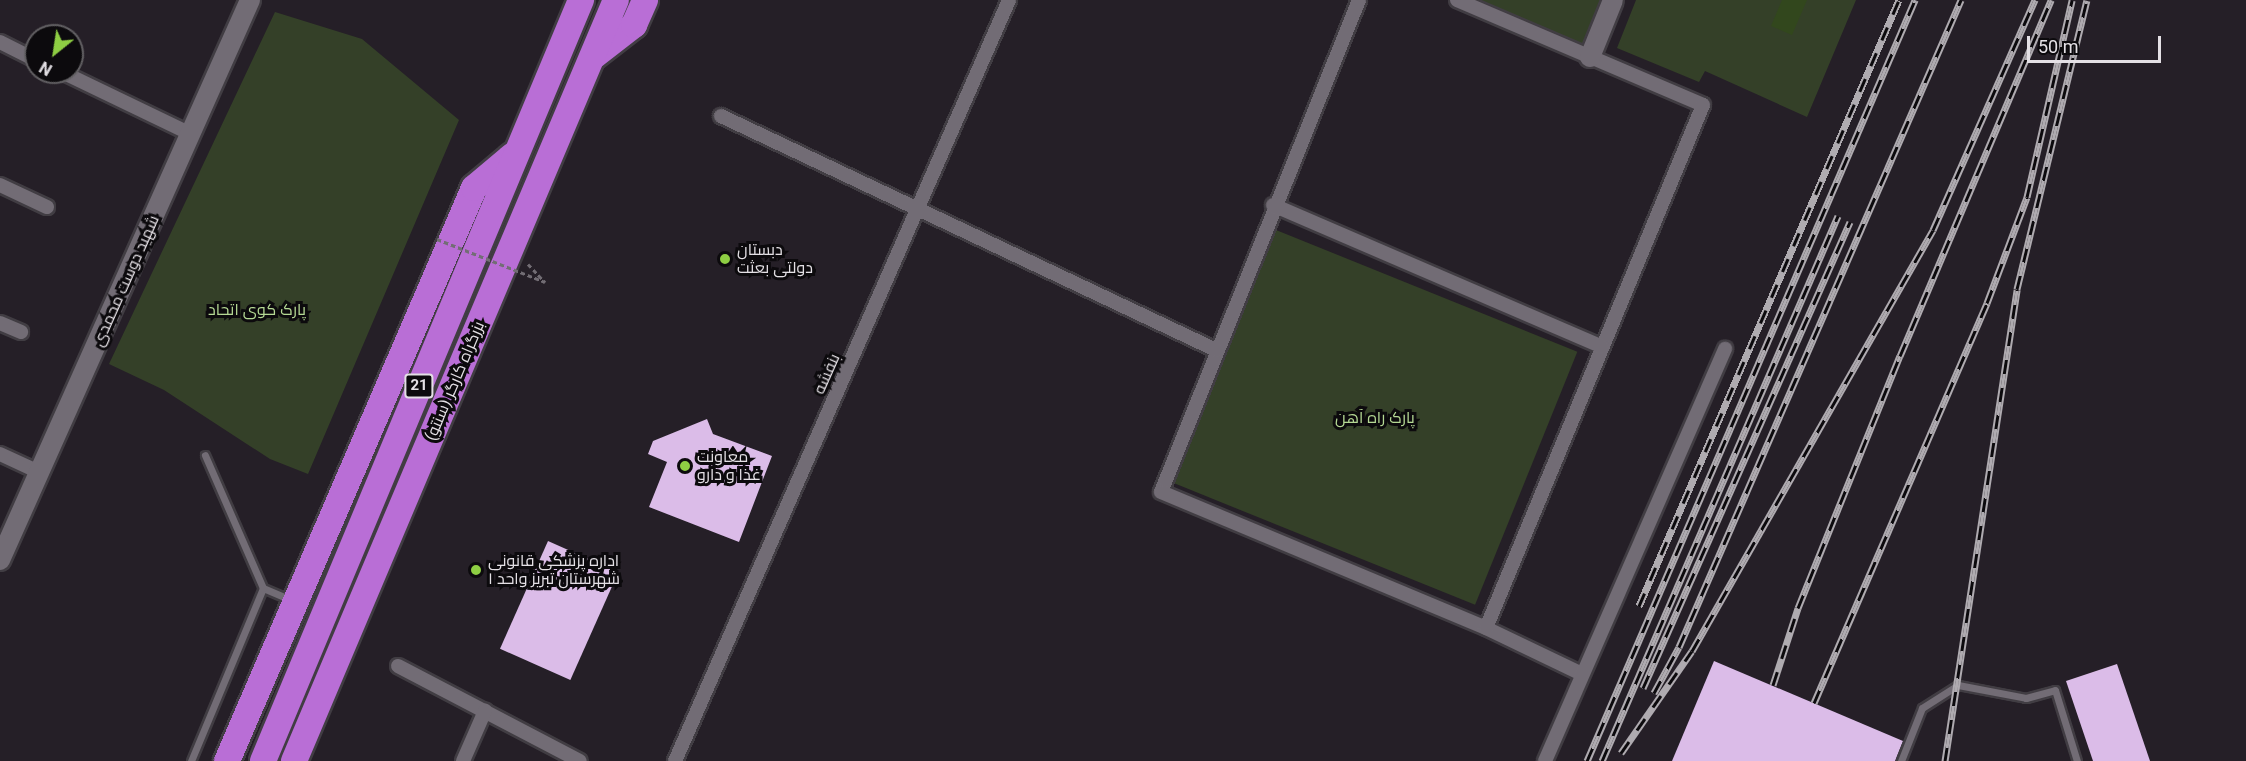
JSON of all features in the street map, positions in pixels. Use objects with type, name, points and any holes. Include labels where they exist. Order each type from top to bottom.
[{"type":"highway","name":"21","points":[[566,32],[574,0]]},
{"type":"highway","name":"بزرگراه کارگر (سنتو)","points":[[263,761],[581,0]]},
{"type":"highway","name":"بزرگراه کارگر (سنتو)","points":[[294,761],[616,0]]},
{"type":"highway","points":[[591,58],[634,25],[645,0]]},
{"type":"highway","points":[[228,761],[474,188],[517,151]]},
{"type":"main road","name":"شهید دوست محمدی","points":[[0,560],[250,0]]},
{"type":"main road","points":[[1590,57],[1613,0]]},
{"type":"street","name":"بنفشه","points":[[675,761],[1009,0]]},
{"type":"street","points":[[1359,0],[1273,205],[1161,492],[1486,628],[1582,675]]},
{"type":"street","points":[[1457,0],[1703,105],[1486,628]]},
{"type":"street","points":[[0,42],[24,54]]},
{"type":"street","points":[[84,83],[191,134]]},
{"type":"street","points":[[721,116],[1216,350]]},
{"type":"street","points":[[0,185],[47,207]]},
{"type":"street","points":[[1273,205],[1602,347]]},
{"type":"street","points":[[0,322],[21,332]]},
{"type":"street","points":[[1545,761],[1725,349]]},
{"type":"street","points":[[0,454],[40,473]]},
{"type":"street","points":[[398,666],[485,711],[563,757],[580,761]]},
{"type":"street","points":[[463,761],[485,711]]},
{"type":"lane","points":[[206,455],[263,588],[296,602]]},
{"type":"lane","points":[[191,761],[263,588]]},
{"type":"lane","points":[[1901,761],[1922,708],[1958,685],[2026,698],[2055,690],[2077,761]]},
{"type":"path","points":[[438,239],[545,282]]},
{"type":"green space","points":[[1470,0],[1606,0],[1586,49]]},
{"type":"green space","points":[[1636,0],[1856,0],[1807,117],[1705,71],[1699,82],[1617,48]]},
{"type":"green space","name":"پارک کوی اتحاد","points":[[275,12],[362,39],[459,120],[308,474],[270,459],[164,390],[109,364]]},
{"type":"green space","name":"پارک راه آهن","points":[[1276,230],[1577,352],[1475,605],[1174,483]]},
{"type":"shaded area","points":[[1782,0],[1807,0],[1792,35],[1771,26]]},
{"type":"building","points":[[707,419],[713,434],[772,456],[739,542],[649,507],[667,462],[648,454],[653,441]]},
{"type":"building","points":[[548,541],[618,572],[570,680],[500,649]]},
{"type":"building","points":[[1714,661],[1903,741],[1895,761],[1672,761]]},
{"type":"building","points":[[2117,664],[2150,761],[2093,761],[2066,681]]},
{"type":"railway","points":[[1639,606],[1899,0]]},
{"type":"railway","points":[[1587,761],[1915,0]]},
{"type":"railway","points":[[1654,693],[1679,647],[1961,0]]},
{"type":"railway","points":[[1621,753],[1692,651],[1933,230],[2035,0]]},
{"type":"railway","points":[[1773,685],[1798,608],[1900,356],[2051,0]]},
{"type":"railway","points":[[1814,703],[1987,303],[2027,197],[2072,0]]},
{"type":"railway","points":[[1945,761],[2017,289],[2087,0]]},
{"type":"railway","points":[[1602,761],[1838,216]]},
{"type":"railway","points":[[1643,688],[1850,222]]},
{"type":"place","name":"دبستان دولتی بعثت","points":[[725,259]]},
{"type":"place","name":"معاونت غذا و دارو","points":[[685,466]]},
{"type":"place","name":"اداره پزشکی قانونی شهرستان تبریز واحد ۱","points":[[476,570]]}]
